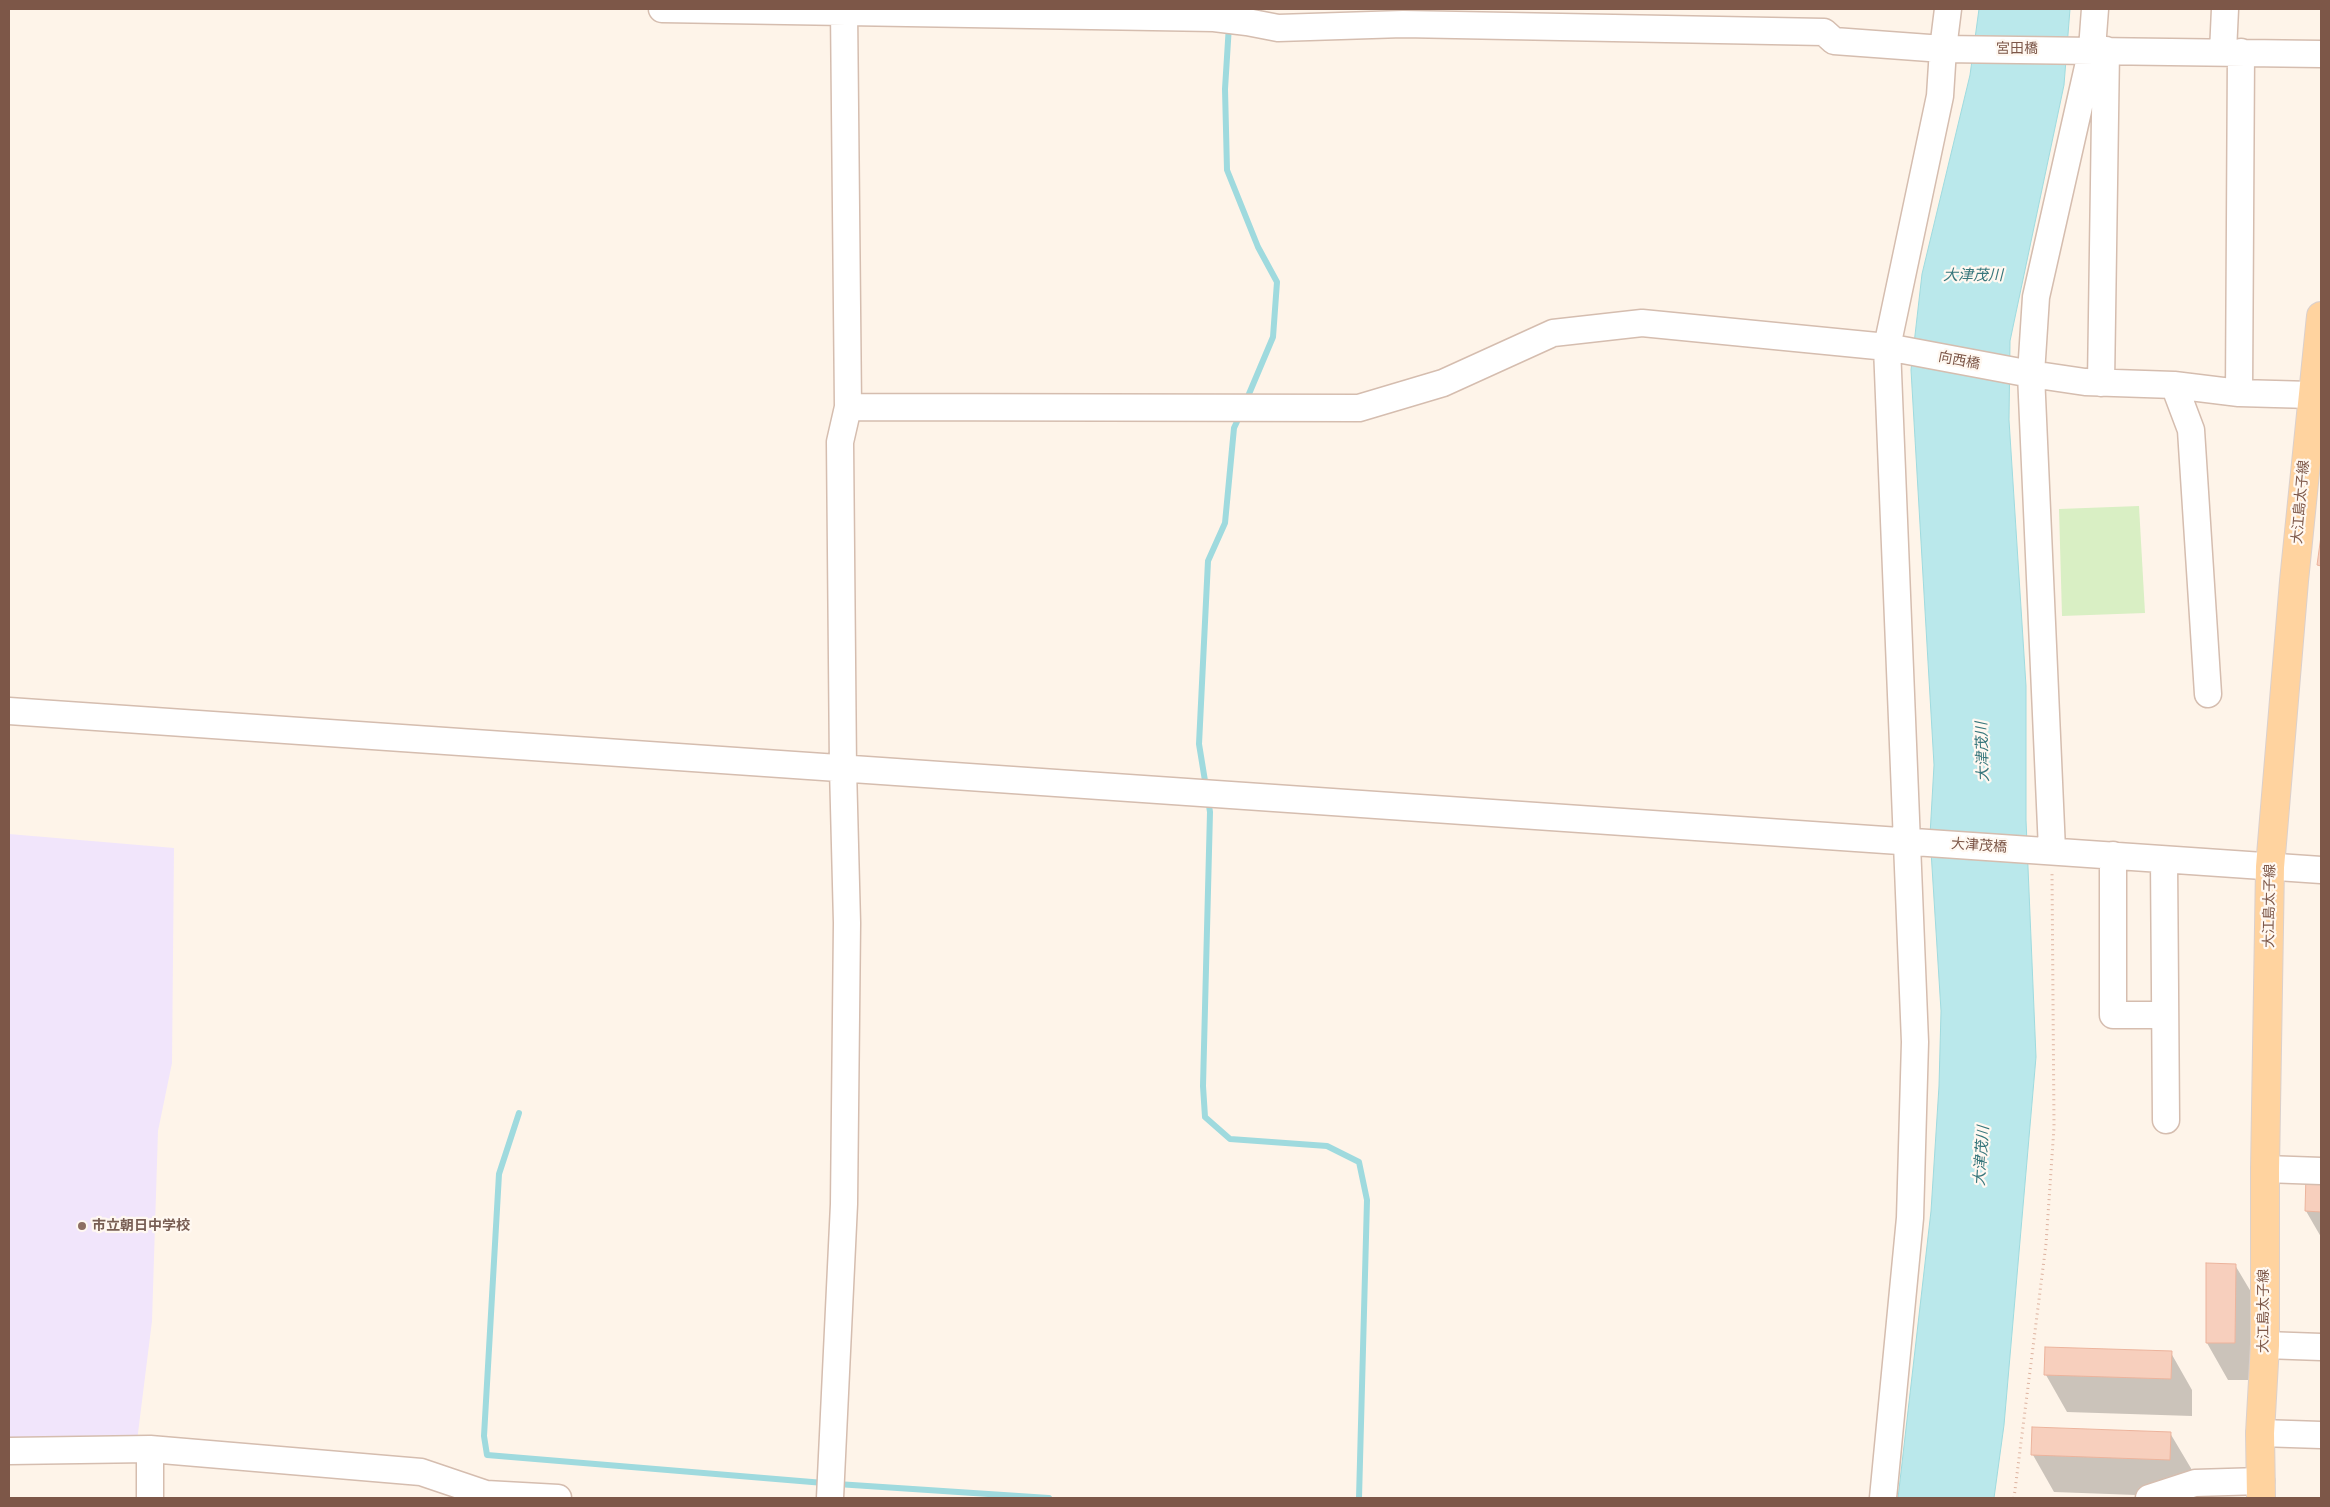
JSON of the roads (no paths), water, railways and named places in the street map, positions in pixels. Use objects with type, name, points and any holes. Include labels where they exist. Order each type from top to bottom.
[{"type":"main road","name":"大江島太子線","points":[[2261,1490],[2260,1433],[2265,1345],[2265,1169],[2270,867],[2316,394],[2321,316]]},
{"type":"street","name":"宮田橋","points":[[662,9],[844,9],[1214,18],[1247,15],[1278,28],[1561,18],[1824,32],[1834,41],[1942,49],[2321,54]]},
{"type":"street","points":[[830,1498],[844,1204],[848,923],[843,768],[840,442],[848,407],[844,9]]},
{"type":"street","points":[[1883,1498],[1910,1199],[1915,1042],[1887,347],[1940,96],[1942,49],[1948,9]]},
{"type":"street","points":[[2095,9],[2099,50],[2101,382]]},
{"type":"street","points":[[2225,9],[2232,52],[2239,393]]},
{"type":"street","points":[[2052,850],[2031,374],[2036,297],[2099,50]]},
{"type":"street","name":"向西橋","points":[[848,407],[1359,408],[1442,383],[1553,333],[1642,323],[1887,347],[2031,374],[2101,382],[2174,385],[2239,393],[2316,394]]},
{"type":"street","points":[[2174,385],[2191,430],[2208,694]]},
{"type":"street","name":"大津茂橋","points":[[9,711],[2321,870]]},
{"type":"street","points":[[2113,855],[2113,1015],[2165,1015]]},
{"type":"street","points":[[2164,860],[2166,1120]]},
{"type":"street","points":[[2265,1169],[2321,1171]]},
{"type":"street","points":[[2265,1345],[2321,1347]]},
{"type":"street","points":[[2260,1433],[2321,1435]]},
{"type":"street","points":[[150,1449],[150,1498]]},
{"type":"street","points":[[9,1451],[150,1449],[421,1472],[486,1494],[558,1498]]},
{"type":"street","points":[[2149,1498],[2195,1483],[2261,1490]]},
{"type":"water","name":"大津茂川","points":[[1979,9],[2070,9],[2064,85],[2010,341],[2009,420],[2026,686],[2026,820],[2036,1057],[2004,1425],[1994,1498],[1898,1498],[1931,1211],[1939,1086],[1941,1011],[1930,835],[1934,765],[1911,370],[1922,274],[1970,75]]},
{"type":"waterway","points":[[1229,25],[1225,89],[1227,170],[1258,247],[1277,282],[1273,337],[1246,401]]},
{"type":"waterway","points":[[1206,787],[1199,744],[1208,561],[1225,523],[1234,428],[1240,415]]},
{"type":"waterway","points":[[1208,799],[1210,812],[1203,1086],[1205,1117],[1230,1139],[1327,1146],[1359,1162],[1367,1200],[1359,1498]]},
{"type":"waterway","points":[[519,1113],[499,1174],[484,1436],[487,1455],[824,1483]]},
{"type":"waterway","points":[[837,1484],[1049,1498]]},
{"type":"place","name":"市立朝日中学校","points":[[82,1226]]}]
